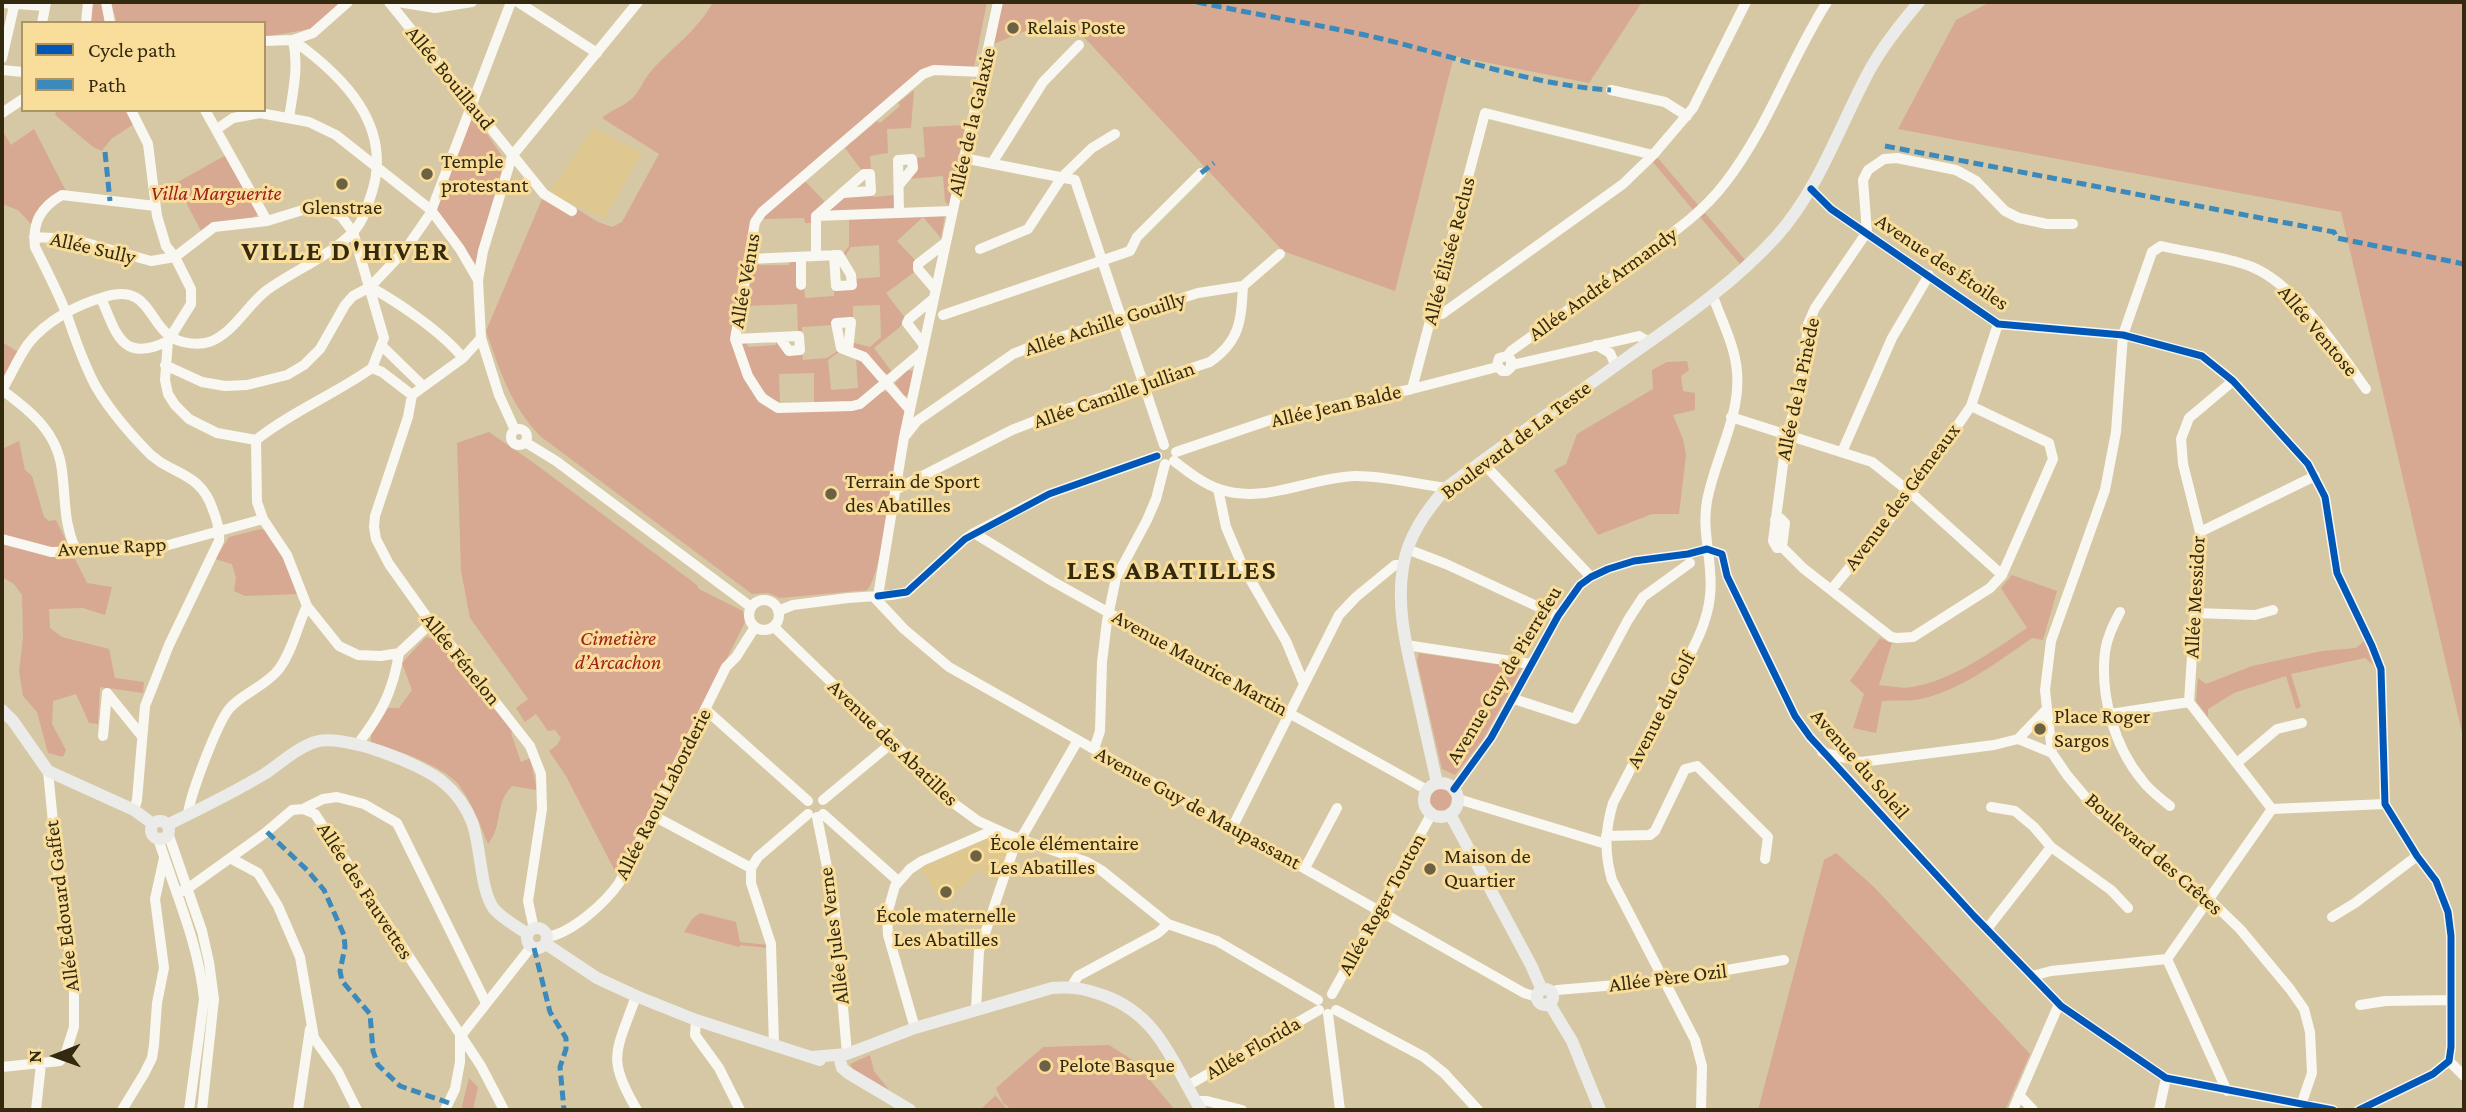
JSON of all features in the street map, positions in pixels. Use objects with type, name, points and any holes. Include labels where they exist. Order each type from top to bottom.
[{"type":"main road","name":"Boulevard de La Teste","points":[[1432,787],[1406,645],[1400,589],[1407,549],[1427,510],[1446,488],[1713,296],[1777,236],[1807,194],[1868,73],[1895,31],[1919,2]]},
{"type":"main road","points":[[2,710],[13,721],[48,771],[134,810],[153,824],[161,821],[164,832],[188,814],[265,774],[311,743],[335,740],[357,745],[425,771],[444,782],[461,801],[471,821],[479,844],[488,898],[495,909],[531,937],[542,930],[546,941],[597,978],[636,996],[696,1020],[829,1063],[856,1055],[870,1044],[915,1028],[1052,988],[1085,989],[1116,1000],[1144,1018],[1164,1043],[1199,1106]]},
{"type":"main road","points":[[1450,814],[1441,816],[1432,813],[1424,803],[1432,787],[1445,783],[1456,794],[1450,814],[1545,996],[1572,1041],[1600,1110]]},
{"type":"main road","points":[[842,1058],[848,1073],[910,1110]]},
{"type":"street","points":[[86,21],[88,2]]},
{"type":"street","points":[[106,2],[110,21]]},
{"type":"street","points":[[266,41],[293,40],[313,33],[348,2]]},
{"type":"street","name":"Allée Bouillaud","points":[[389,2],[544,194],[572,211]]},
{"type":"street","points":[[398,2],[435,8],[472,2]]},
{"type":"street","points":[[165,365],[202,382],[225,386],[247,385],[286,375],[304,365],[320,349],[345,305],[353,296],[370,287],[405,250],[431,210],[511,2]]},
{"type":"street","points":[[518,2],[597,53]]},
{"type":"street","points":[[638,2],[512,156],[483,251],[478,280],[481,338],[499,395],[515,430],[525,432],[525,442],[567,468],[751,607]]},
{"type":"street","name":"Allée de la Galaxie","points":[[904,438],[998,2]]},
{"type":"street","points":[[1432,314],[1443,314],[1623,184],[1653,155],[1693,108],[1746,2]]},
{"type":"street","name":"Allée André Armandy","points":[[1497,367],[1499,358],[1509,360],[1700,212],[1726,183],[1758,134],[1827,2]]},
{"type":"street","points":[[2,3],[46,4]]},
{"type":"street","points":[[2,58],[15,3]]},
{"type":"street","points":[[289,118],[297,59],[293,40]]},
{"type":"street","points":[[101,298],[118,339],[125,346],[145,349],[169,340],[207,343],[220,337],[268,290],[313,263],[353,232],[364,216],[376,181],[375,134],[354,98],[334,72],[321,59],[293,40]]},
{"type":"street","points":[[992,163],[1043,82],[1079,45]]},
{"type":"street","points":[[2,70],[21,72]]},
{"type":"street","name":"Allée Vénus","points":[[887,382],[860,404],[852,406],[778,408],[762,398],[748,376],[735,339],[758,216],[923,74],[934,70],[983,72]]},
{"type":"street","points":[[1611,90],[1665,102],[1687,116]]},
{"type":"street","points":[[2,113],[21,100]]},
{"type":"street","points":[[132,112],[148,144],[155,206],[166,246],[175,257],[191,289],[191,304],[169,340],[165,365],[168,394],[174,405],[189,419],[218,433],[256,440]]},
{"type":"street","points":[[206,112],[267,220]]},
{"type":"street","points":[[217,129],[243,114],[260,113],[309,122],[336,135],[431,210],[460,249],[478,280]]},
{"type":"street","name":"Allée Élisée Reclus","points":[[1412,389],[1485,113],[1653,155]]},
{"type":"street","points":[[980,249],[1028,229],[1062,177],[1092,148],[1115,134]]},
{"type":"street","points":[[963,158],[1075,180],[1164,445],[1173,447],[1147,520],[1116,578],[1102,662],[1100,731],[1094,749]]},
{"type":"street","points":[[1867,232],[1863,180],[1868,170],[1884,159],[1897,158],[1964,173],[1976,181],[2005,211],[2019,218],[2047,224],[2073,224]]},
{"type":"street","points":[[943,315],[1129,251],[1137,237],[1201,173]]},
{"type":"street","points":[[899,185],[899,212]]},
{"type":"street","points":[[816,256],[816,216],[843,193]]},
{"type":"street","name":"Avenue des Étoiles","points":[[1807,194],[1867,232],[1998,324],[2123,335],[2147,340],[2202,356],[2233,381],[2308,464],[2325,497],[2337,573],[2381,669],[2385,804]]},
{"type":"street","points":[[134,810],[145,706],[169,645],[219,541],[219,533],[210,499],[201,486],[190,477],[152,458],[116,418],[79,353],[66,313],[35,247],[34,237],[37,218],[45,207],[62,195],[155,206]]},
{"type":"street","points":[[175,257],[214,228],[267,220],[306,209],[322,208],[341,216],[353,232],[384,338],[372,368],[343,389],[268,430],[256,440]]},
{"type":"street","points":[[816,216],[952,211]]},
{"type":"street","name":"Allée de la Pinède","points":[[1867,232],[1815,309],[1808,324],[1802,384],[1787,434],[1773,541],[1776,548],[1782,547],[1803,568],[1891,637],[1913,636],[1990,588],[2002,575]]},
{"type":"street","name":"Allée Sully","points":[[34,237],[72,239],[151,261],[175,257]]},
{"type":"street","points":[[887,382],[923,349],[907,323],[934,294],[918,269],[918,264],[945,243]]},
{"type":"street","name":"Allée Ventose","points":[[2123,335],[2152,252],[2161,246],[2239,263],[2252,267],[2284,286],[2366,389]]},
{"type":"street","points":[[1243,286],[1280,254]]},
{"type":"street","points":[[749,259],[834,256]]},
{"type":"street","points":[[801,257],[801,285]]},
{"type":"street","points":[[1842,452],[1892,338],[1929,275]]},
{"type":"street","name":"Allée Achille Gouilly","points":[[904,438],[917,421],[1013,354],[1198,293],[1243,286]]},
{"type":"street","name":"Allée Camille Jullian","points":[[897,489],[1012,430],[1210,362],[1226,351],[1237,333],[1242,314],[1243,286]]},
{"type":"street","points":[[370,287],[449,342],[463,358]]},
{"type":"street","points":[[76,551],[64,511],[58,450],[47,429],[32,411],[2,390],[29,344],[45,326],[66,313],[117,293],[131,295],[143,301],[169,340]]},
{"type":"street","name":"Avenue du Golf","points":[[1701,1110],[1702,1066],[1695,1040],[1612,880],[1607,864],[1606,827],[1613,803],[1700,633],[1710,598],[1711,574],[1705,510],[1731,417],[1737,372],[1732,348],[1713,296]]},
{"type":"street","name":"Avenue des Gémeaux","points":[[1831,590],[1911,494],[1971,406],[1998,324]]},
{"type":"street","name":"Boulevard des Crêtes","points":[[2123,335],[2116,432],[2105,490],[2051,641],[2045,690],[2052,753],[2097,811],[2209,899],[2239,929],[2290,989],[2308,1020],[2313,1059],[2312,1073],[2300,1107]]},
{"type":"street","points":[[1509,360],[1639,336],[1649,342]]},
{"type":"street","points":[[735,339],[779,337]]},
{"type":"street","points":[[372,368],[382,372],[412,395],[422,385],[463,358],[481,338]]},
{"type":"street","points":[[381,345],[422,385]]},
{"type":"street","points":[[1596,345],[1610,353],[1616,366]]},
{"type":"street","points":[[848,351],[864,357],[910,410]]},
{"type":"street","name":"Allée Jean Balde","points":[[778,611],[793,605],[907,592],[965,539],[1049,494],[1168,458],[1270,420],[1497,367]]},
{"type":"street","name":"Allée Messidor","points":[[2189,702],[2200,532],[2183,464],[2181,439],[2189,418],[2233,381]]},
{"type":"street","name":"Allée Fénelon","points":[[412,395],[408,416],[375,516],[376,539],[389,564],[431,623],[530,746],[536,758],[541,774],[542,809],[528,901],[531,937]]},
{"type":"street","points":[[1731,417],[1872,463],[2002,575],[2053,459],[2049,443],[1971,406]]},
{"type":"street","points":[[876,596],[904,438]]},
{"type":"street","points":[[256,440],[257,502],[263,519],[287,555],[307,606],[339,646],[358,655],[381,656],[399,653],[431,623]]},
{"type":"street","points":[[1168,458],[1218,489],[1244,495],[1269,494],[1310,482],[1358,476],[1446,488]]},
{"type":"street","points":[[1482,462],[1591,577]]},
{"type":"street","points":[[2200,532],[2315,476]]},
{"type":"street","points":[[1218,489],[1226,527],[1242,567],[1286,641],[1304,684]]},
{"type":"street","name":"Avenue Rapp","points":[[2,539],[51,552],[154,549],[263,519]]},
{"type":"street","name":"Avenue Maurice Martin","points":[[974,533],[1052,581],[1288,713],[1432,787]]},
{"type":"street","points":[[1407,549],[1447,564],[1558,616]]},
{"type":"street","name":"Avenue Guy de Pierrefeu","points":[[1456,794],[1514,699],[1558,616],[1580,585],[1591,577],[1634,561],[1689,559],[1707,549]]},
{"type":"street","name":"Avenue du Soleil","points":[[1707,549],[1722,554],[1727,576],[1795,716],[1822,752],[2059,1004],[2166,1078]]},
{"type":"street","points":[[1514,699],[1575,719],[1643,597],[1689,559],[1709,562]]},
{"type":"street","points":[[1233,828],[1339,615],[1356,597],[1395,565],[1403,565]]},
{"type":"street","points":[[1711,574],[1727,576]]},
{"type":"street","name":"Avenue Guy de Maupassant","points":[[876,596],[904,629],[949,667],[1524,993],[1545,996]]},
{"type":"street","points":[[760,600],[771,602],[778,611],[779,618],[774,626],[762,630],[755,627],[750,620],[751,607],[760,600]]},
{"type":"street","points":[[188,814],[192,790],[229,709],[268,681],[280,668],[307,606]]},
{"type":"street","points":[[2194,613],[2255,615],[2273,610]]},
{"type":"street","points":[[2120,612],[2109,634],[2105,652],[2106,696],[2110,714],[2129,761],[2141,779],[2170,806]]},
{"type":"street","name":"Avenue des Abatilles","points":[[774,626],[893,741],[941,794],[978,821],[994,830],[1087,862],[1101,870],[1168,924],[1217,941],[1325,1008],[1424,1058],[1444,1073],[1478,1110]]},
{"type":"street","name":"Allée Raoul Laborderie","points":[[546,941],[599,906],[612,892],[726,667],[755,627]]},
{"type":"street","points":[[1406,645],[1531,664]]},
{"type":"street","points":[[357,745],[386,703],[399,653]]},
{"type":"street","points":[[103,736],[107,693],[141,735]]},
{"type":"street","points":[[2110,714],[2189,702],[2272,809]]},
{"type":"street","points":[[705,709],[808,801]]},
{"type":"street","points":[[1822,752],[1861,761],[1994,745],[2018,739],[2046,710]]},
{"type":"street","points":[[2237,763],[2277,729],[2302,723]]},
{"type":"street","points":[[2018,739],[2052,753]]},
{"type":"street","points":[[976,1010],[979,951],[1019,839],[1078,740]]},
{"type":"street","points":[[823,800],[893,741]]},
{"type":"street","points":[[1846,778],[1861,761]]},
{"type":"street","points":[[1456,794],[1606,840],[1650,835],[1655,831],[1685,769],[1697,766],[1768,837],[1765,859]]},
{"type":"street","name":"Allée Edouard Gaffet","points":[[41,1064],[60,1062],[74,1027],[74,980],[59,884],[48,771]]},
{"type":"street","points":[[303,809],[331,796],[364,804],[397,823],[486,1003]]},
{"type":"street","points":[[823,800],[814,797],[808,801],[806,809],[898,881]]},
{"type":"street","points":[[774,1045],[771,944],[751,883],[751,868],[758,857],[826,809],[823,800]]},
{"type":"street","points":[[2272,809],[2385,804],[2436,881],[2448,912],[2451,936],[2449,1060],[2434,1074],[2358,1110]]},
{"type":"street","points":[[1991,807],[2015,811],[2034,827],[2051,847],[2111,890],[2128,908]]},
{"type":"street","points":[[1305,869],[1337,808]]},
{"type":"street","name":"Allée des Fauvettes","points":[[182,891],[292,810],[303,809],[315,814],[487,1077],[504,1110]]},
{"type":"street","points":[[2032,976],[2051,971],[2167,959],[2272,809]]},
{"type":"street","name":"Allée Roger Touton","points":[[1325,1008],[1338,1001],[1332,994],[1432,813]]},
{"type":"street","points":[[652,815],[751,868]]},
{"type":"street","name":"Allée Jules Verne","points":[[816,815],[834,902],[842,1058]]},
{"type":"street","points":[[915,1028],[888,935],[890,900],[898,881],[910,869],[922,861],[994,830]]},
{"type":"street","points":[[164,832],[169,856],[182,891],[202,931],[209,962],[214,999],[202,1110]]},
{"type":"street","points":[[1987,929],[2051,847]]},
{"type":"street","points":[[122,1110],[152,1058],[157,1003],[164,968],[155,899],[169,856]]},
{"type":"street","points":[[2332,917],[2417,856]]},
{"type":"street","points":[[230,858],[258,873],[278,906],[300,957],[314,1038],[338,1072],[357,1110]]},
{"type":"street","points":[[182,891],[200,965],[204,999],[189,1110]]},
{"type":"street","points":[[1071,987],[1078,976],[1158,933],[1168,924]]},
{"type":"street","points":[[445,1110],[455,1089],[460,1062],[460,1037],[531,937]]},
{"type":"street","points":[[2167,959],[2227,1091]]},
{"type":"street","name":"Allée Père Ozil","points":[[1545,996],[1664,982],[1784,960]]},
{"type":"street","points":[[636,996],[616,1059],[620,1079],[637,1110]]},
{"type":"street","points":[[2360,1005],[2385,1001],[2451,999]]},
{"type":"street","points":[[2013,1110],[2059,1004]]},
{"type":"street","points":[[1325,1008],[1340,1110]]},
{"type":"street","name":"Allée Florida","points":[[1187,1086],[1325,1008]]},
{"type":"street","points":[[696,1020],[695,1035],[719,1068],[740,1110]]},
{"type":"street","points":[[298,1110],[311,1027]]},
{"type":"street","points":[[2449,1060],[2464,1076]]},
{"type":"street","points":[[2,1067],[41,1064],[36,1110]]},
{"type":"street","points":[[2159,1110],[2166,1078],[2300,1107],[2333,1110]]},
{"type":"street","points":[[2019,1095],[2033,1110]]},
{"type":"street","points":[[1199,1106],[1207,1101],[1242,1110]]},
{"type":"shaded area","points":[[593,128],[642,153],[604,218],[549,193]]},
{"type":"shaded area","name":"École élémentaire Les Abatilles","points":[[991,837],[1007,841],[1010,845],[998,880],[977,870],[944,906],[921,868]]},
{"type":"green space","points":[[91,2],[102,2],[105,21],[90,21]]},
{"type":"green space","points":[[111,2],[343,2],[310,29],[266,37],[266,21],[116,21]]},
{"type":"green space","points":[[713,2],[987,2],[974,67],[934,68],[757,212],[732,336],[738,362],[760,401],[852,410],[882,392],[889,391],[905,410],[879,561],[867,590],[780,598],[768,593],[752,594],[540,436],[513,399],[486,331],[542,199],[572,217],[577,209],[612,227],[622,222],[659,154],[602,118],[632,98],[648,75],[691,31]]},
{"type":"green space","points":[[1000,2],[1645,2],[1640,5],[1589,83],[1454,56],[1395,291],[1283,251],[1069,21],[1041,20],[1038,26],[991,45]]},
{"type":"green space","points":[[1990,2],[2464,2],[2464,741],[2341,212],[1898,129],[1956,20]]},
{"type":"green space","points":[[914,90],[911,128],[887,129],[888,153],[870,156],[871,172],[863,172],[845,148],[877,121],[880,123]]},
{"type":"green space","points":[[56,112],[127,112],[134,124],[111,139],[102,151],[93,147],[55,115]]},
{"type":"green space","points":[[473,114],[505,160],[475,263],[436,210]]},
{"type":"green space","points":[[965,125],[949,206],[945,201],[943,176],[909,179],[916,158],[925,157],[923,127]]},
{"type":"green space","points":[[34,129],[66,191],[32,225],[18,210],[2,204],[2,130],[11,145]]},
{"type":"green space","name":"Villa Marguerite","points":[[226,155],[258,214],[201,231],[176,183]]},
{"type":"green space","points":[[1656,156],[1698,205],[1693,210],[1652,161]]},
{"type":"green space","points":[[805,181],[825,202],[812,223],[805,223],[804,218],[762,219]]},
{"type":"green space","points":[[872,193],[873,197],[895,195],[896,210],[825,212],[844,196]]},
{"type":"green space","points":[[1705,213],[1745,260],[1740,264],[1700,217]]},
{"type":"green space","points":[[945,215],[941,238],[923,217],[897,241],[916,261],[916,271],[886,293],[905,318],[900,327],[874,348],[892,372],[888,375],[853,349],[851,342],[870,347],[881,337],[880,305],[853,306],[853,319],[833,325],[802,327],[802,334],[798,334],[797,304],[745,306],[754,261],[759,261],[759,265],[789,265],[790,260],[796,262],[804,285],[805,298],[834,296],[834,289],[853,279],[880,277],[879,245],[851,247],[843,259],[841,257],[849,246],[849,217]]},
{"type":"green space","points":[[747,341],[748,347],[776,345],[776,341],[802,352],[803,360],[827,358],[839,350],[828,360],[831,390],[858,388],[856,357],[860,358],[880,382],[858,401],[814,403],[814,373],[779,374],[780,403],[765,392],[754,378],[740,345]]},
{"type":"green space","points":[[2,342],[18,352],[2,381]]},
{"type":"green space","points":[[1687,361],[1689,370],[1681,376],[1683,391],[1695,393],[1695,410],[1673,415],[1686,455],[1679,514],[1652,514],[1598,535],[1554,470],[1566,464],[1577,434],[1653,389],[1652,370],[1667,362]]},
{"type":"green space","points":[[907,370],[913,371],[908,395],[904,396],[895,383]]},
{"type":"green space","name":"Cimetière d’Arcachon","points":[[489,432],[534,463],[699,589],[743,611],[745,622],[618,877],[566,776],[549,751],[561,738],[555,730],[548,731],[536,714],[525,722],[516,708],[528,699],[470,618],[461,571],[457,443]]},
{"type":"green space","points":[[19,441],[25,470],[32,476],[44,517],[49,521],[56,520],[87,583],[112,587],[105,615],[83,608],[49,609],[50,628],[62,637],[109,649],[115,678],[144,682],[143,693],[100,687],[98,724],[89,723],[76,694],[53,701],[52,724],[66,750],[63,757],[48,753],[37,712],[23,696],[19,671],[23,638],[22,595],[14,584],[2,577],[2,449]]},
{"type":"green space","points":[[261,529],[267,531],[286,564],[298,594],[245,596],[234,591],[236,578],[232,564],[215,559],[229,537]]},
{"type":"green space","points":[[2012,575],[2057,591],[2043,640],[2032,638],[2006,657],[1946,691],[1915,700],[1882,701],[1876,733],[1853,728],[1864,694],[1850,681],[1880,638],[1892,643],[1879,685],[1908,688],[1958,671],[2027,628],[2001,588]]},
{"type":"green space","points":[[426,637],[439,640],[513,731],[511,733],[521,762],[530,758],[537,790],[512,786],[503,800],[496,830],[488,844],[468,799],[452,778],[418,759],[371,742],[371,735],[388,708],[399,708],[412,690],[402,663]]},
{"type":"green space","points":[[2364,641],[2373,665],[2365,658],[2291,674],[2301,707],[2296,709],[2286,676],[2234,693],[2208,709],[2208,717],[2196,701],[2198,678],[2206,684],[2252,666],[2322,651],[2356,648]]},
{"type":"green space","points":[[1419,653],[1522,668],[1482,741],[1455,775],[1442,769],[1417,661]]},
{"type":"green space","points":[[1436,789],[1446,790],[1452,797],[1450,806],[1445,810],[1436,810],[1430,803],[1431,794]]},
{"type":"green space","points":[[1836,853],[1874,887],[2030,1054],[2005,1110],[1758,1110],[1824,860]]},
{"type":"green space","points":[[700,913],[736,922],[740,942],[768,945],[768,948],[739,947],[684,932],[692,919]]},
{"type":"green space","points":[[1109,1045],[1134,1061],[1175,1110],[1012,1110],[1003,1103],[996,1088],[1043,1047]]},
{"type":"green space","points":[[870,1055],[874,1071],[889,1090],[853,1069],[850,1064]]},
{"type":"green space","points":[[469,1078],[478,1087],[473,1110],[461,1110]]},
{"type":"green space","points":[[995,1096],[1008,1110],[980,1110]]},
{"type":"marked path","points":[[1197,2],[1396,42],[1549,82],[1611,90]]},
{"type":"marked path","points":[[1885,146],[2334,232],[2337,238],[2464,264]]},
{"type":"marked path","points":[[105,152],[110,201]]},
{"type":"marked path","points":[[1201,173],[1214,163]]},
{"type":"marked path","points":[[267,832],[324,890],[344,935],[345,947],[340,971],[342,981],[370,1014],[373,1051],[378,1065],[400,1086],[449,1103]]},
{"type":"marked path","points":[[534,948],[550,1012],[566,1038],[566,1049],[560,1067],[564,1110]]},
{"type":"cycle path","points":[[1811,189],[1831,209],[1998,324],[2123,335],[2202,356],[2233,381],[2308,464],[2325,497],[2337,573],[2381,669],[2385,804],[2436,881],[2448,912],[2451,936],[2449,1061],[2433,1074],[2359,1110]]},
{"type":"cycle path","points":[[878,596],[907,592],[965,539],[1049,494],[1157,456]]},
{"type":"cycle path","points":[[1454,789],[1491,738],[1558,616],[1580,585],[1608,569],[1634,561],[1707,549],[1722,554],[1727,576],[1795,716],[1810,737],[1974,916],[2061,1006],[2166,1078],[2333,1110]]},
{"type":"place","name":"Relais Poste","points":[[1013,28]]},
{"type":"place","name":"Temple protestant","points":[[427,174]]},
{"type":"place","name":"Glenstrae","points":[[342,184]]},
{"type":"place","name":"Terrain de Sport des Abatilles","points":[[831,494]]},
{"type":"place","name":"Place Roger Sargos","points":[[2040,729]]},
{"type":"place","name":"École élémentaire Les Abatilles","points":[[976,856]]},
{"type":"place","name":"Maison de Quartier","points":[[1430,869]]},
{"type":"place","name":"École maternelle Les Abatilles","points":[[946,892]]},
{"type":"place","name":"Pelote Basque","points":[[1045,1066]]},
{"type":"district","name":"VILLE D'HIVER","points":[[346,251]]},
{"type":"district","name":"LES ABATILLES","points":[[1172,570]]}]
